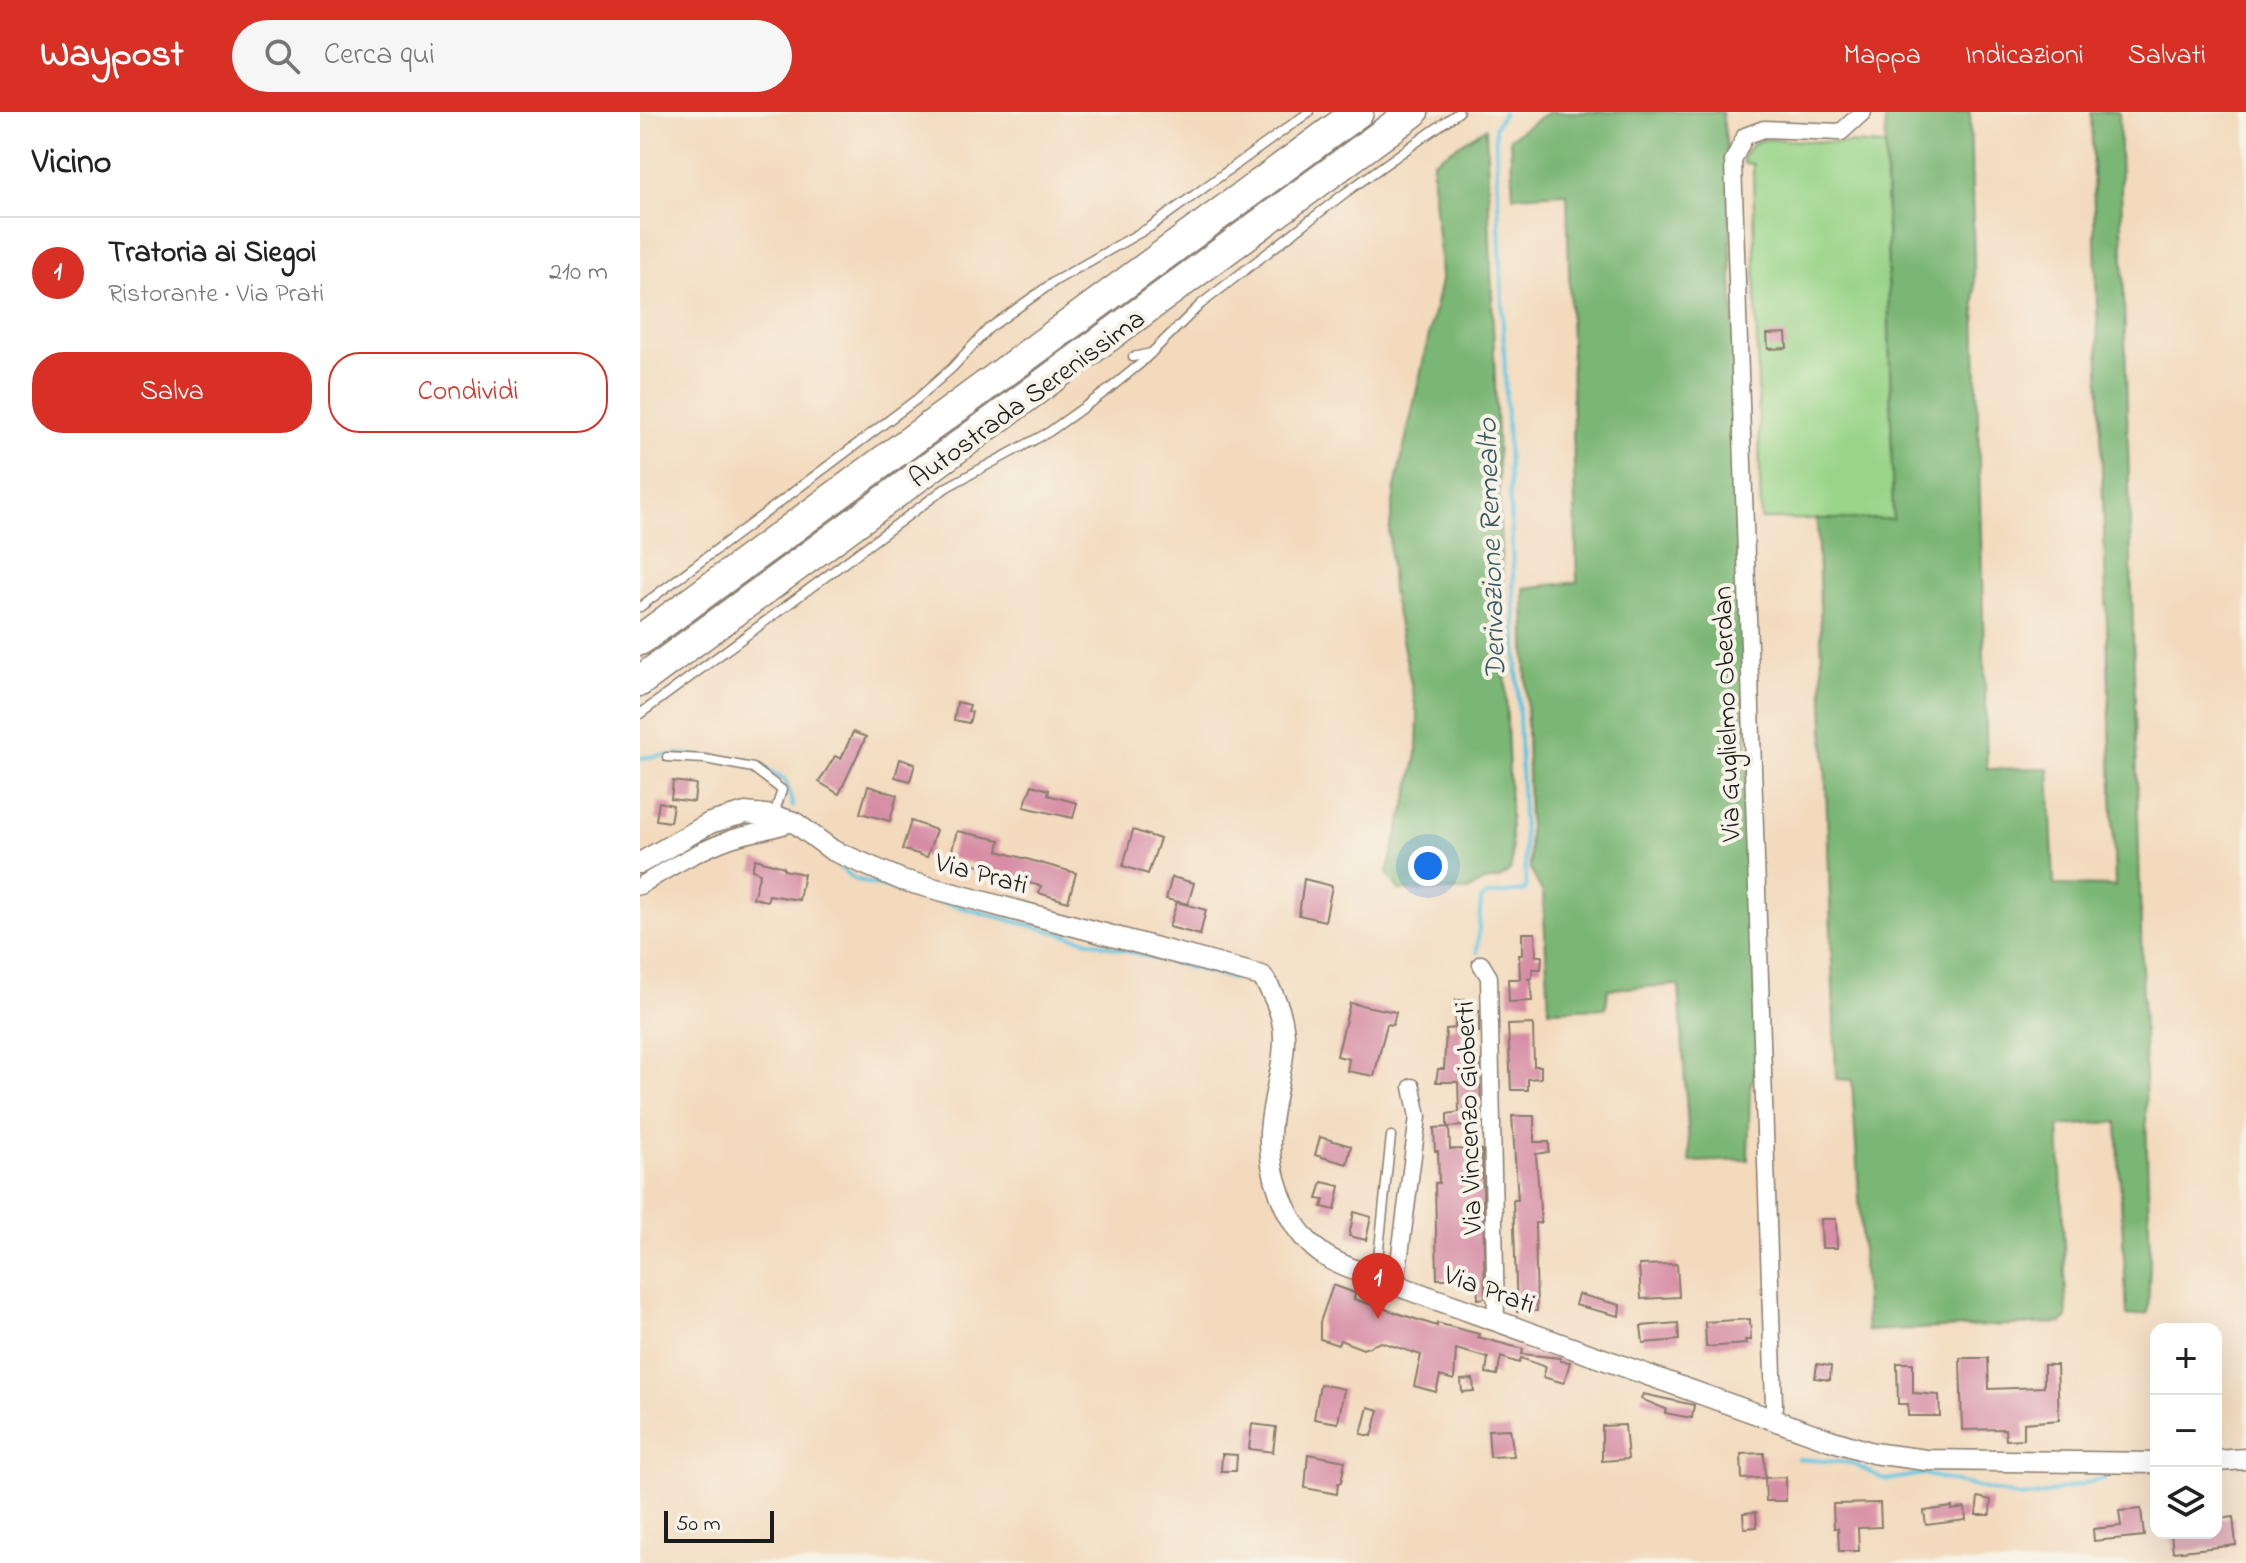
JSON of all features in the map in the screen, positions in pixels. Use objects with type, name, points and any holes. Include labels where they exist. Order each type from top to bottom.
[{"type":"highway","name":"Autostrada Serenissima","points":[[640,640],[1358,112]]},
{"type":"highway","name":"Autostrada Serenissima","points":[[640,681],[1413,112]]},
{"type":"street","name":"Via Guglielmo Oberdan","points":[[1773,1420],[1733,161],[1745,136],[1764,129],[1841,132],[1863,112]]},
{"type":"street","name":"Via Prati","points":[[640,863],[710,823],[745,813],[774,816],[794,822],[832,850],[902,880],[1262,976],[1276,998],[1285,1028],[1285,1054],[1271,1123],[1270,1151],[1284,1204],[1309,1244],[1324,1256],[1773,1420],[1873,1453],[1900,1457],[2050,1463],[2150,1463]]},
{"type":"street","points":[[640,886],[685,858],[731,839],[778,829],[794,822]]},
{"type":"street","name":"Via Vincenzo Gioberti","points":[[1481,964],[1489,977],[1496,1320]]},
{"type":"street","points":[[1386,1281],[1418,1117],[1412,1087]]},
{"type":"street","points":[[2222,1461],[2246,1459]]},
{"type":"lane","points":[[640,607],[917,399],[952,368],[988,329],[1055,281],[1150,227],[1309,112]]},
{"type":"lane","points":[[640,714],[947,487],[1049,432],[1108,390],[1152,353],[1201,304],[1459,112]]},
{"type":"lane","points":[[1133,357],[1152,353]]},
{"type":"lane","points":[[667,757],[705,759],[753,768],[782,790],[774,816]]},
{"type":"lane","points":[[1386,1281],[1391,1136]]},
{"type":"green space","points":[[1549,112],[1722,112],[1728,155],[1758,1069],[1750,1086],[1748,1160],[1690,1162],[1679,985],[1608,989],[1606,1008],[1549,1010],[1543,893],[1530,869],[1524,588],[1577,582],[1567,193],[1513,196],[1510,138]]},
{"type":"green space","points":[[1885,112],[1970,112],[1987,769],[2049,768],[2054,885],[2115,886],[2091,112],[2119,112],[2150,1262],[2148,1313],[2127,1316],[2117,1122],[2059,1126],[2067,1318],[2061,1323],[1867,1331],[1852,1080],[1836,1079],[1817,519],[1893,519]]},
{"type":"green space","points":[[1486,128],[1512,861],[1510,871],[1499,879],[1483,881],[1468,891],[1399,890],[1387,873],[1417,755],[1418,718],[1392,591],[1389,534],[1395,488],[1441,281],[1433,161]]},
{"type":"green space","points":[[1765,139],[1885,145],[1893,520],[1761,519],[1753,164],[1743,163],[1750,147]]},
{"type":"building","points":[[1786,333],[1787,348],[1768,349],[1767,334]]},
{"type":"building","points":[[957,702],[970,705],[969,723],[954,720]]},
{"type":"building","points":[[853,732],[866,737],[839,794],[819,782],[835,756],[841,759]]},
{"type":"building","points":[[900,759],[915,764],[910,781],[895,777]]},
{"type":"building","points":[[673,781],[696,784],[694,802],[671,799]]},
{"type":"building","points":[[1032,785],[1049,790],[1048,795],[1077,803],[1073,818],[1024,807]]},
{"type":"building","points":[[868,786],[897,795],[890,821],[860,813]]},
{"type":"building","points":[[659,802],[673,805],[670,822],[656,820]]},
{"type":"building","points":[[911,821],[936,830],[927,857],[902,849]]},
{"type":"building","points":[[1133,830],[1160,839],[1148,874],[1123,866]]},
{"type":"building","points":[[957,831],[1000,840],[998,851],[1076,873],[1068,902],[1039,893],[1041,886],[991,874],[992,868],[950,858]]},
{"type":"building","points":[[755,859],[804,874],[799,900],[769,895],[767,901],[753,898],[760,873],[752,870]]},
{"type":"building","points":[[1172,877],[1194,883],[1188,904],[1166,899]]},
{"type":"building","points":[[1304,879],[1332,886],[1325,921],[1299,915]]},
{"type":"building","points":[[1177,902],[1206,910],[1200,935],[1169,927]]},
{"type":"building","points":[[1522,933],[1535,933],[1536,956],[1542,956],[1541,969],[1532,969],[1532,978],[1527,979],[1530,979],[1532,1001],[1509,1002],[1508,979],[1520,979]]},
{"type":"building","points":[[1456,1000],[1470,1000],[1470,1011],[1479,1011],[1479,1032],[1461,1033],[1462,1062],[1480,1061],[1481,1125],[1447,1127],[1447,1114],[1459,1112],[1458,1082],[1436,1082],[1438,1069],[1444,1069],[1446,1029],[1455,1028]]},
{"type":"building","points":[[1350,1003],[1396,1012],[1393,1025],[1387,1024],[1374,1076],[1347,1071],[1349,1059],[1337,1056]]},
{"type":"building","points":[[1533,1024],[1534,1066],[1541,1066],[1541,1078],[1528,1079],[1528,1090],[1511,1090],[1508,1025]]},
{"type":"building","points":[[1512,1116],[1534,1116],[1534,1142],[1549,1142],[1549,1152],[1536,1154],[1541,1223],[1535,1223],[1537,1311],[1517,1312],[1513,1200],[1518,1200]]},
{"type":"building","points":[[1449,1127],[1450,1149],[1482,1150],[1485,1298],[1478,1299],[1477,1279],[1437,1279],[1435,1183],[1439,1183],[1434,1128]]},
{"type":"building","points":[[1320,1137],[1351,1146],[1347,1164],[1315,1155]]},
{"type":"building","points":[[1322,1182],[1340,1186],[1335,1210],[1322,1207],[1324,1200],[1317,1199]]},
{"type":"building","points":[[1354,1212],[1371,1217],[1366,1240],[1349,1236]]},
{"type":"building","points":[[1821,1219],[1836,1219],[1837,1248],[1822,1248]]},
{"type":"building","points":[[1677,1264],[1679,1297],[1641,1299],[1639,1265]]},
{"type":"building","points":[[1333,1285],[1355,1293],[1354,1299],[1437,1326],[1437,1323],[1479,1334],[1478,1337],[1523,1349],[1522,1354],[1570,1362],[1564,1383],[1543,1377],[1546,1367],[1521,1358],[1519,1363],[1501,1357],[1497,1375],[1486,1373],[1488,1358],[1456,1349],[1454,1380],[1440,1376],[1436,1392],[1414,1386],[1421,1355],[1381,1342],[1363,1349],[1340,1340],[1338,1345],[1320,1339],[1320,1322]]},
{"type":"building","points":[[1578,1294],[1620,1305],[1619,1316],[1575,1305]]},
{"type":"building","points":[[1750,1319],[1751,1340],[1745,1340],[1746,1344],[1706,1347],[1705,1322]]},
{"type":"building","points":[[1678,1323],[1679,1340],[1643,1343],[1641,1326]]},
{"type":"building","points":[[1960,1358],[1988,1358],[1989,1389],[2044,1387],[2044,1365],[2057,1365],[2059,1420],[2024,1423],[2024,1439],[2006,1440],[2005,1429],[1962,1430]]},
{"type":"building","points":[[1897,1363],[1913,1363],[1913,1393],[1939,1395],[1940,1416],[1908,1416],[1908,1404],[1898,1404]]},
{"type":"building","points":[[1817,1364],[1831,1366],[1830,1380],[1815,1378]]},
{"type":"building","points":[[1473,1379],[1474,1391],[1462,1392],[1461,1380]]},
{"type":"building","points":[[1320,1384],[1344,1389],[1338,1423],[1314,1419]]},
{"type":"building","points":[[1643,1394],[1694,1405],[1692,1418],[1665,1413],[1666,1409],[1641,1399]]},
{"type":"building","points":[[1368,1407],[1379,1410],[1372,1436],[1361,1434]]},
{"type":"building","points":[[1252,1424],[1276,1427],[1273,1452],[1249,1449]]},
{"type":"building","points":[[1625,1425],[1628,1459],[1602,1461],[1602,1426]]},
{"type":"building","points":[[1510,1429],[1514,1456],[1490,1457],[1488,1430]]},
{"type":"building","points":[[1764,1453],[1765,1478],[1742,1479],[1741,1454]]},
{"type":"building","points":[[1222,1454],[1237,1455],[1236,1471],[1221,1471]]},
{"type":"building","points":[[1308,1454],[1345,1461],[1337,1494],[1305,1488]]},
{"type":"building","points":[[1786,1477],[1786,1501],[1766,1501],[1765,1478]]},
{"type":"building","points":[[1978,1497],[1991,1500],[1990,1515],[1976,1515]]},
{"type":"building","points":[[1880,1503],[1881,1527],[1858,1528],[1859,1551],[1839,1551],[1833,1504]]},
{"type":"building","points":[[1952,1507],[1952,1510],[1965,1508],[1966,1520],[1926,1525],[1924,1511]]},
{"type":"building","points":[[2141,1509],[2144,1536],[2094,1541],[2093,1529],[2121,1526],[2119,1511]]},
{"type":"building","points":[[1756,1512],[1757,1527],[1744,1528],[1743,1513]]},
{"type":"building","points":[[2233,1517],[2236,1545],[2173,1552],[2172,1539],[2222,1539],[2222,1518]]},
{"type":"waterway","name":"Derivazione Remealto","points":[[1477,952],[1481,900],[1486,895],[1524,891],[1526,888],[1495,127],[1504,112]]},
{"type":"waterway","name":"Derivazione Remealto","points":[[677,754],[755,762],[786,781],[793,807]]},
{"type":"waterway","name":"Derivazione Remealto","points":[[640,758],[668,755]]},
{"type":"waterway","name":"Derivazione Remealto","points":[[830,859],[854,879],[1233,979]]},
{"type":"waterway","points":[[1798,1459],[1851,1463],[1886,1480],[1923,1474],[2019,1497],[2036,1496],[2105,1478]]},
{"type":"place","name":"Tratoria ai Siegoi","points":[[1378,1319]]}]
